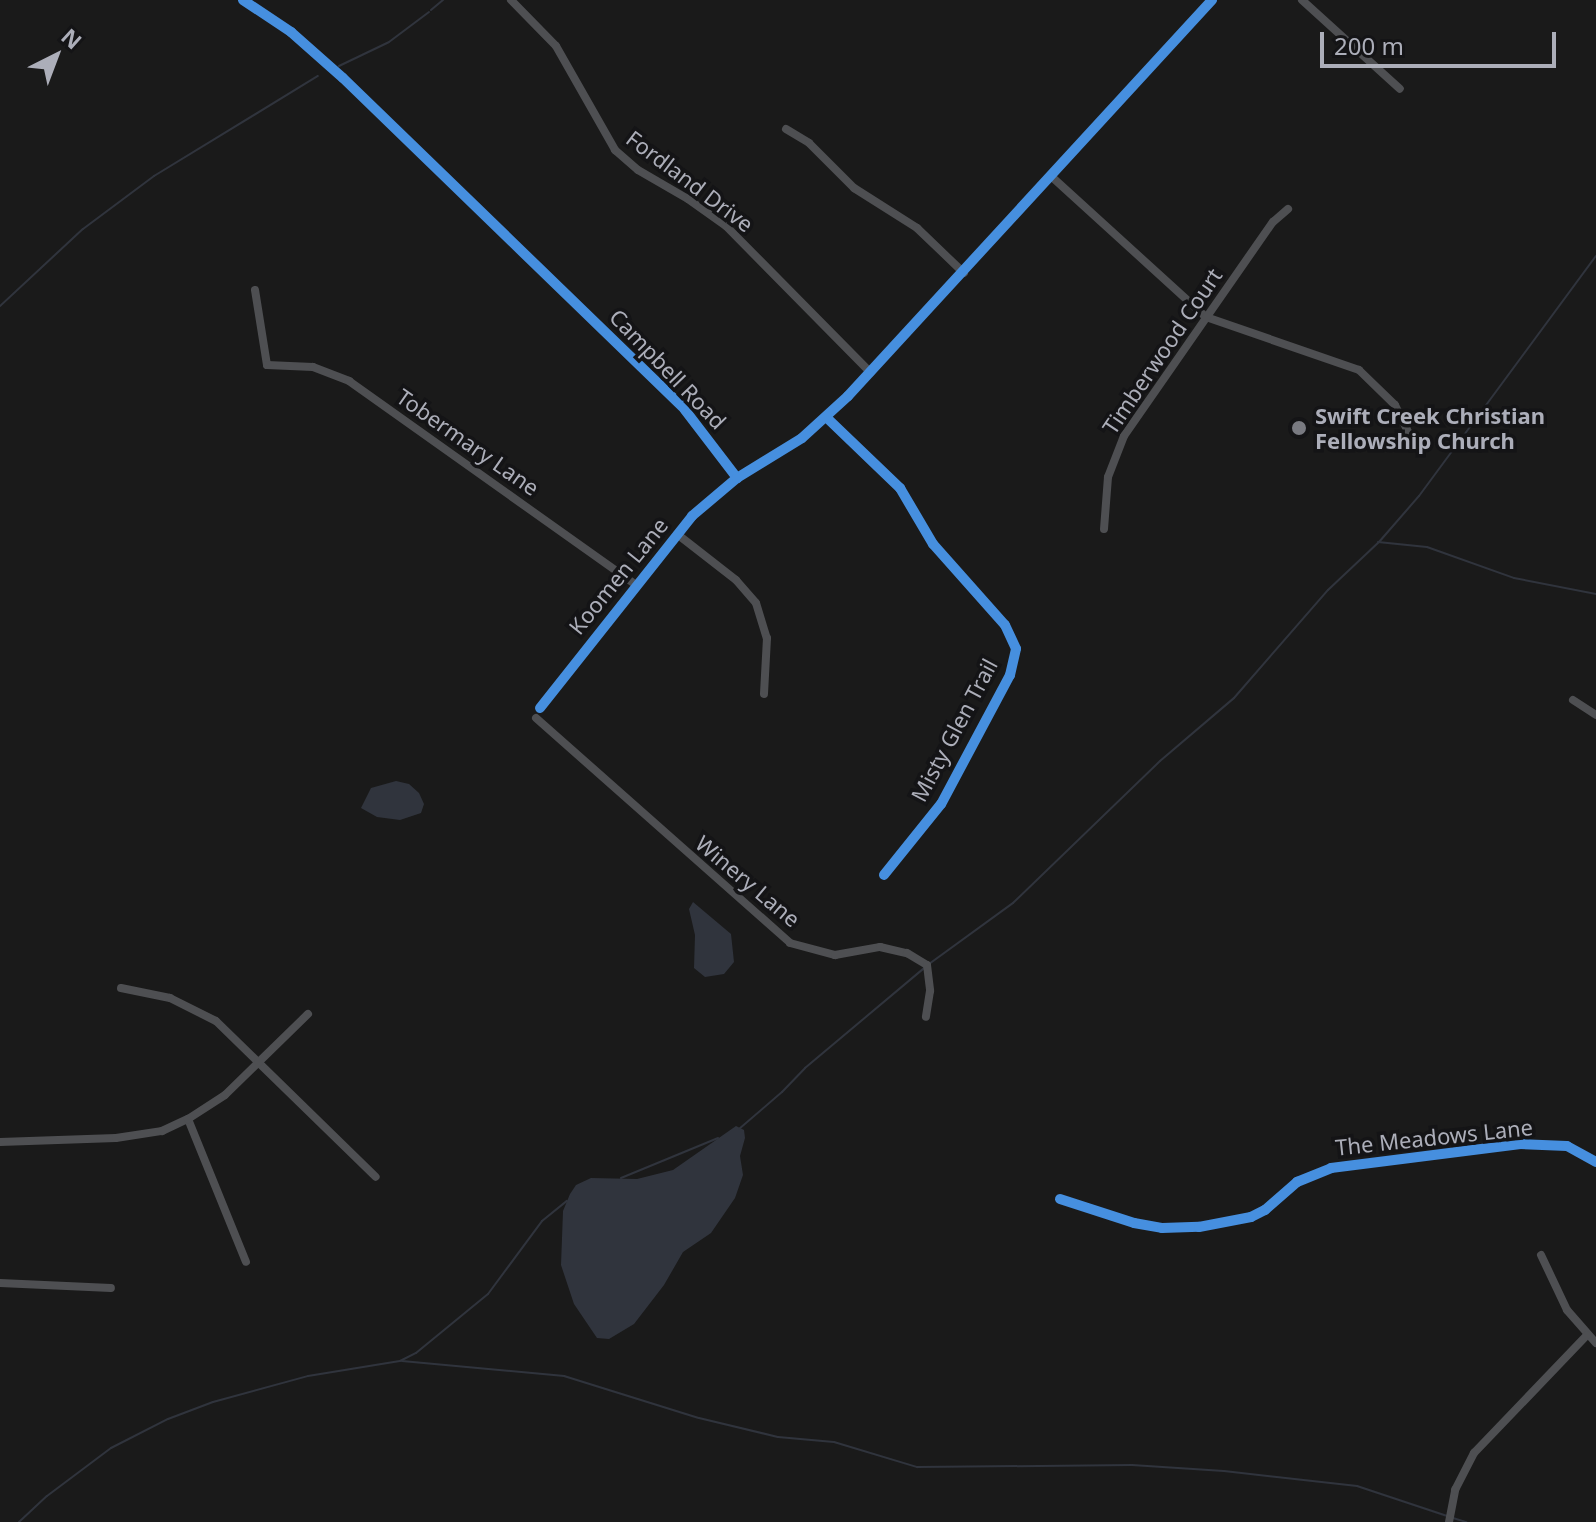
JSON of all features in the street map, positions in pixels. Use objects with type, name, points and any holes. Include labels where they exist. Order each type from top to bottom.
[{"type":"street","name":"Campbell Road","points":[[243,0],[291,32],[343,78],[685,410],[737,478]]},
{"type":"street","name":"Fordland Drive","points":[[511,0],[556,46],[615,150],[638,170],[716,217],[871,373]]},
{"type":"street","points":[[737,478],[787,449],[826,417],[871,373],[1212,0]]},
{"type":"street","points":[[1302,0],[1400,89]]},
{"type":"street","points":[[786,129],[809,143],[854,188],[917,228],[964,273]]},
{"type":"street","points":[[1052,177],[1206,317],[1359,370],[1395,405],[1411,438]]},
{"type":"street","name":"Timberwood Court","points":[[1104,529],[1108,477],[1117,448],[1273,222],[1288,209]]},
{"type":"street","name":"Tobermary Lane","points":[[255,290],[267,365],[313,367],[349,381],[635,584]]},
{"type":"street","name":"Misty Glen Trail","points":[[826,417],[900,488],[933,544],[1005,625],[1016,649],[1010,675],[941,804],[884,875]]},
{"type":"street","name":"Koomen Lane","points":[[538,713],[635,584],[677,534],[702,505],[737,478]]},
{"type":"street","points":[[677,534],[736,580],[756,603],[767,638],[764,694]]},
{"type":"street","points":[[1573,700],[1596,715]]},
{"type":"street","name":"Winery Lane","points":[[538,713],[790,943],[835,955],[880,947],[907,953],[927,965],[930,991],[926,1017]]},
{"type":"street","points":[[121,988],[170,998],[197,1008],[226,1029],[376,1177]]},
{"type":"street","points":[[0,1142],[138,1136],[188,1119],[225,1095],[308,1014]]},
{"type":"street","points":[[188,1119],[246,1262]]},
{"type":"street","name":"The Meadows Lane","points":[[1060,1199],[1134,1223],[1162,1228],[1199,1227],[1251,1217],[1265,1210],[1297,1182],[1331,1168],[1520,1144],[1567,1146],[1594,1160]]},
{"type":"street","points":[[1541,1255],[1567,1310],[1596,1343]]},
{"type":"street","points":[[0,1283],[111,1288]]},
{"type":"street","points":[[1449,1522],[1455,1490],[1474,1453],[1587,1335]]},
{"type":"shaded area","points":[[396,781],[409,784],[419,793],[424,804],[421,813],[400,820],[377,817],[361,808],[371,788]]},
{"type":"shaded area","points":[[693,902],[731,934],[734,962],[724,974],[705,977],[694,968],[695,935],[689,909]]},
{"type":"shaded area","points":[[736,1126],[744,1130],[745,1138],[740,1156],[743,1175],[735,1198],[711,1233],[683,1252],[664,1285],[634,1324],[609,1339],[597,1338],[574,1304],[561,1265],[563,1211],[570,1194],[576,1185],[591,1178],[637,1179],[673,1170]]},
{"type":"waterway","points":[[431,10],[443,0]]},
{"type":"waterway","points":[[339,66],[389,42],[429,12]]},
{"type":"waterway","points":[[0,306],[83,229],[154,176],[318,76]]},
{"type":"waterway","points":[[929,964],[1013,903],[1160,761],[1234,698],[1328,590],[1379,542],[1419,496],[1596,256]]},
{"type":"waterway","points":[[1378,542],[1427,547],[1514,578],[1596,594]]},
{"type":"waterway","points":[[739,1129],[805,1068],[924,968]]},
{"type":"waterway","points":[[621,1178],[718,1138]]},
{"type":"waterway","points":[[19,1522],[47,1496],[111,1448],[168,1419],[213,1402],[308,1376],[400,1361],[416,1353],[488,1294],[542,1221],[567,1201]]},
{"type":"waterway","points":[[402,1361],[564,1376],[699,1418],[778,1437],[834,1442],[917,1467],[1132,1465],[1224,1471],[1357,1486],[1447,1516]]},
{"type":"waterway","points":[[1453,1518],[1466,1522]]},
{"type":"cycle path","points":[[243,0],[291,32],[343,78],[685,410],[737,478]]},
{"type":"cycle path","points":[[540,708],[692,516],[737,478],[802,438],[848,396],[1212,0]]},
{"type":"cycle path","points":[[826,417],[900,488],[933,544],[1005,625],[1016,649],[1010,675],[941,804],[884,875]]},
{"type":"cycle path","points":[[1060,1199],[1134,1223],[1162,1228],[1199,1227],[1251,1217],[1265,1210],[1297,1182],[1331,1168],[1520,1144],[1567,1146],[1596,1162]]},
{"type":"place","name":"Swift Creek Christian Fellowship Church","points":[[1299,428]]}]
